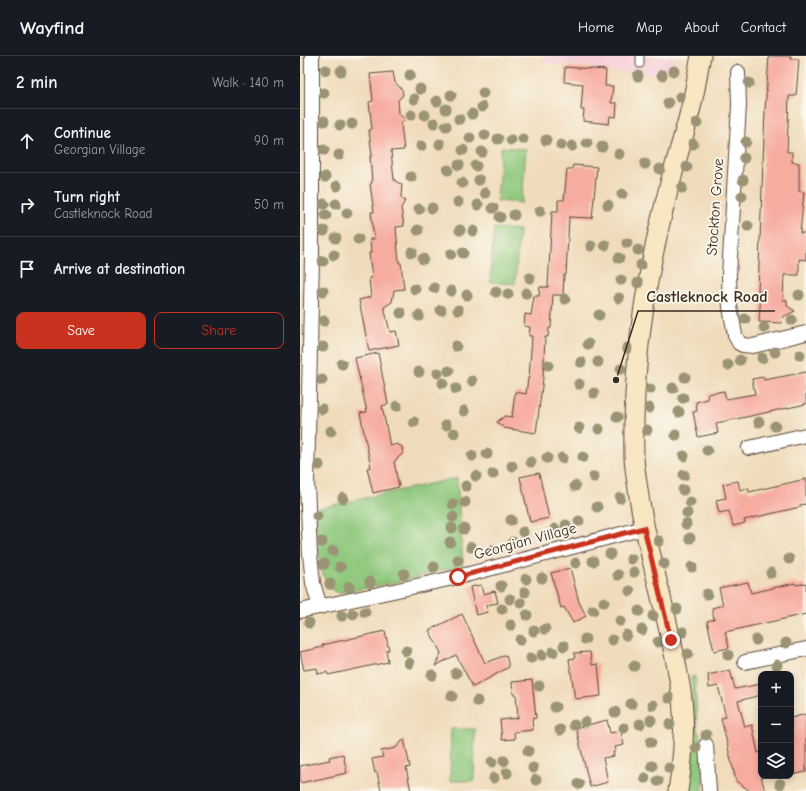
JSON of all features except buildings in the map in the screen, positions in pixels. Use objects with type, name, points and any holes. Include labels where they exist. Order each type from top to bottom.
[{"type":"main road","points":[[678,791],[683,735],[680,681],[644,528],[635,473],[634,407],[642,320],[653,257],[668,192],[694,94],[701,56]]},
{"type":"street","points":[[312,56],[312,258],[306,483],[313,583],[320,607]]},
{"type":"street","name":"Stockton Grove","points":[[738,72],[739,105],[729,275],[730,308],[735,335],[739,343],[744,346],[753,346],[806,333]]},
{"type":"street","points":[[749,448],[806,435]]},
{"type":"street","name":"Georgian Village","points":[[300,611],[458,577],[644,528]]},
{"type":"street","points":[[745,662],[806,649]]},
{"type":"street","points":[[706,745],[710,791]]},
{"type":"lane","points":[[640,56],[640,64]]},
{"type":"shaded area","points":[[543,56],[676,56],[674,69],[644,74],[612,72],[579,65],[543,64]]},
{"type":"green space","points":[[501,147],[526,149],[522,203],[497,201]]},
{"type":"green space","points":[[494,228],[519,230],[515,284],[490,282]]},
{"type":"green space","points":[[457,478],[463,565],[397,582],[338,593],[329,588],[321,570],[314,509]]},
{"type":"green space","points":[[695,676],[697,729],[702,741],[703,791],[690,791],[693,734],[691,677]]},
{"type":"green space","points":[[451,729],[475,729],[474,781],[450,781]]},
{"type":"place","name":"Castleknock Road","points":[[616,380]]},
{"type":"route","points":[[458,577],[644,528],[671,640]]}]
